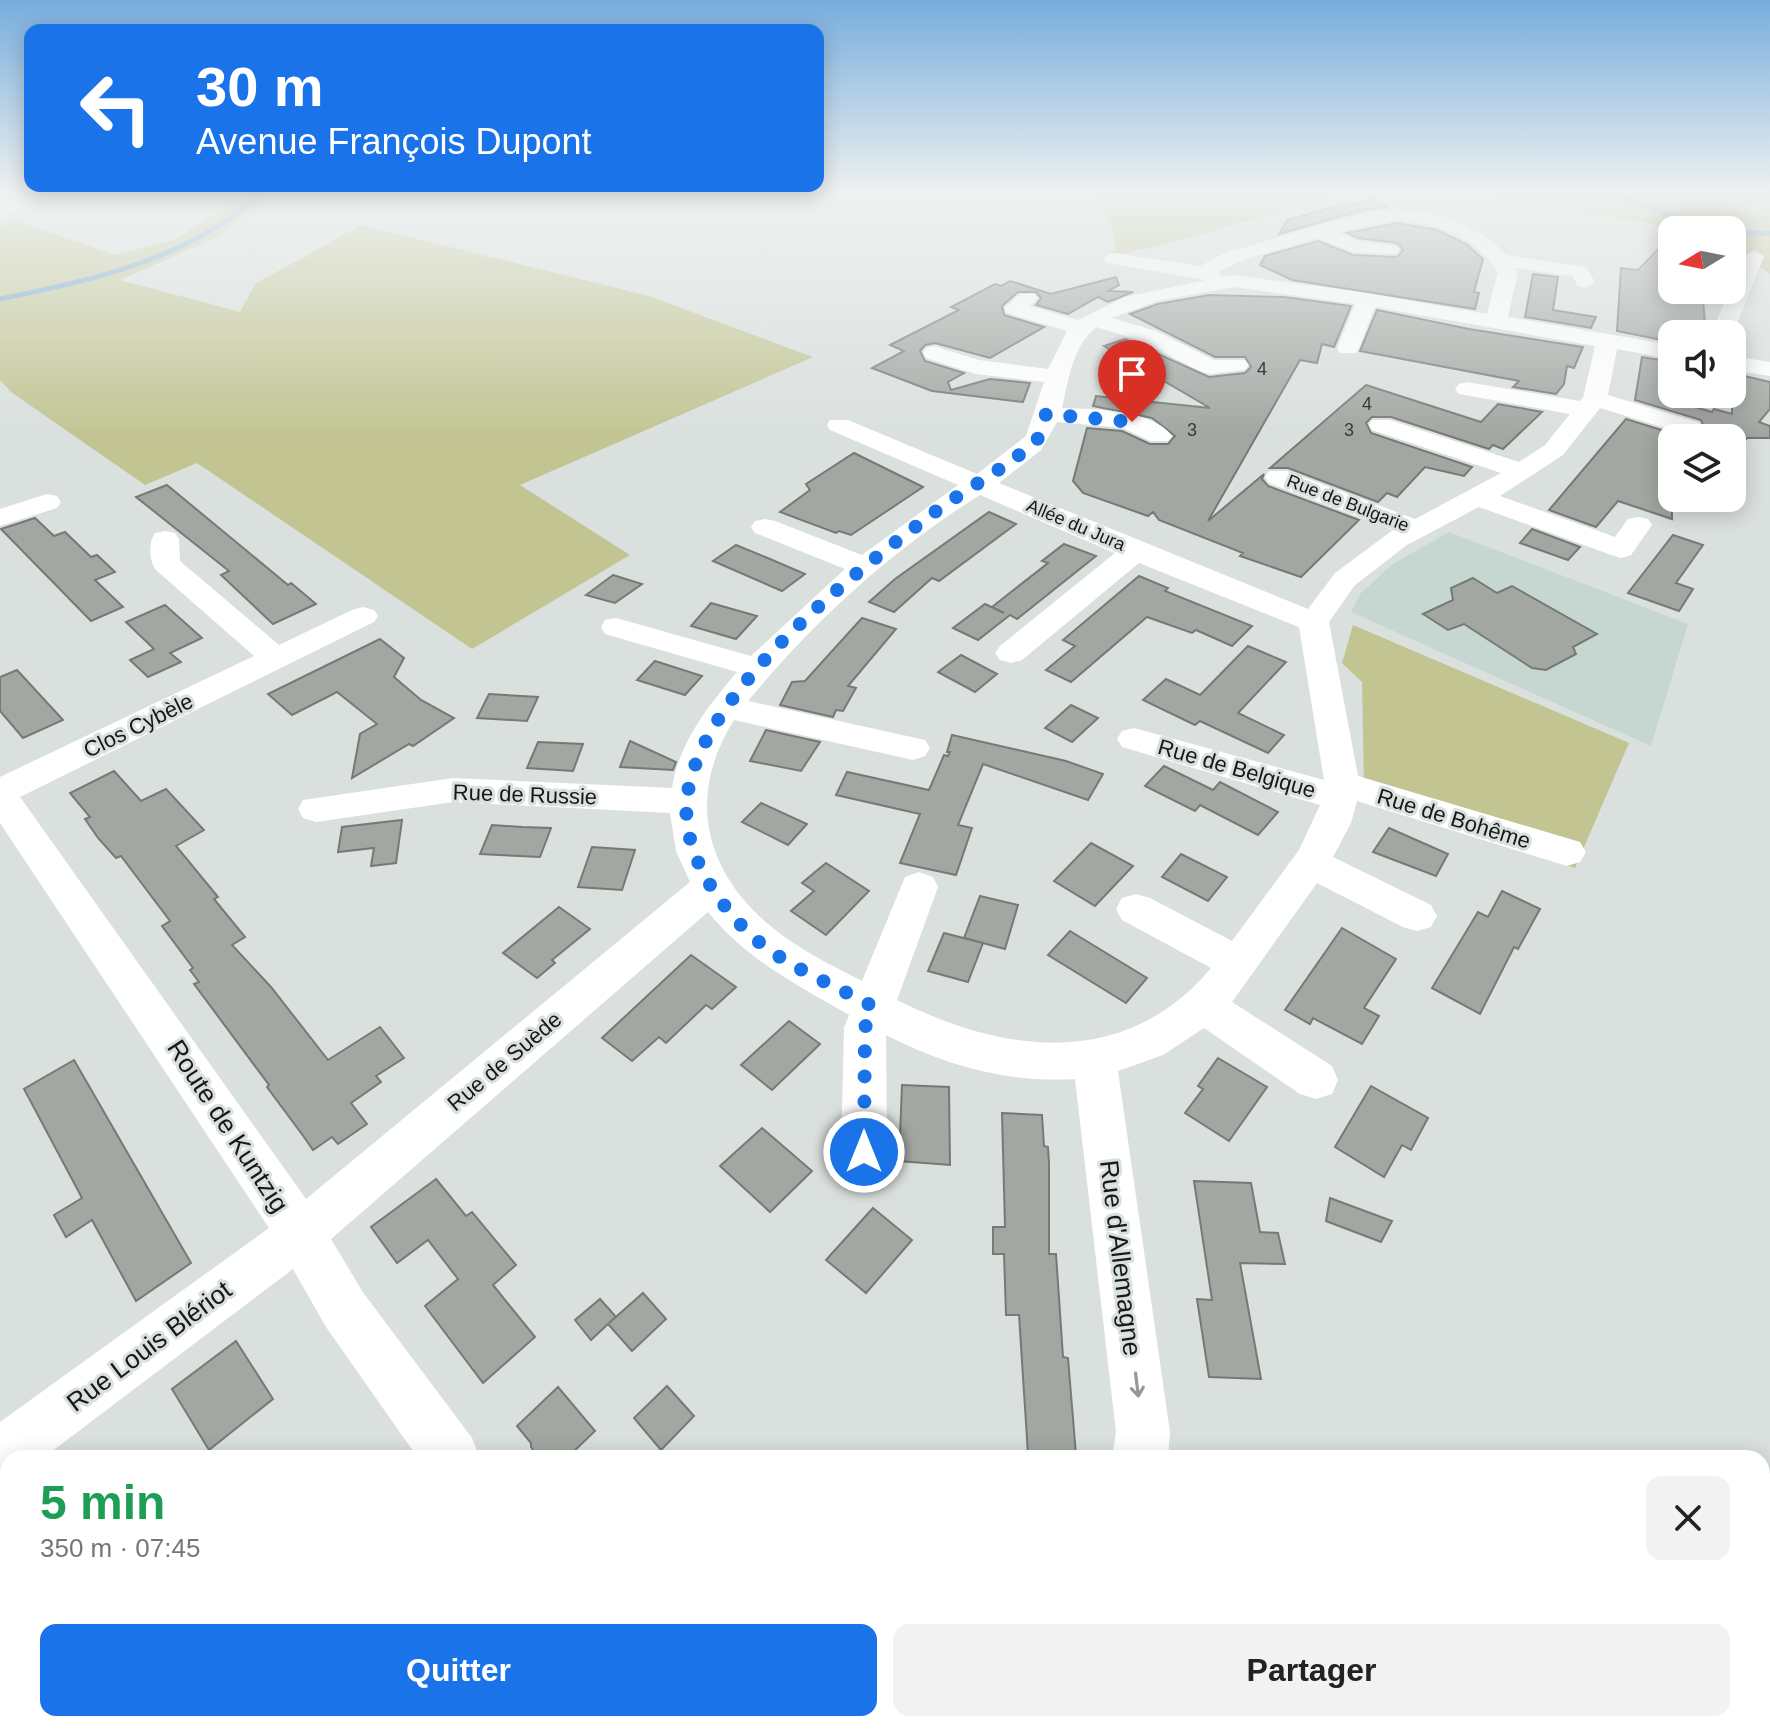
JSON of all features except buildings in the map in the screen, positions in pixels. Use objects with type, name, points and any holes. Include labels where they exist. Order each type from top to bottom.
[{"type":"street","points":[[1211,275],[1658,350]]},
{"type":"street","points":[[1496,322],[1507,275]]},
{"type":"street","points":[[1581,275],[1585,282]]},
{"type":"street","points":[[1728,320],[1746,275]]},
{"type":"street","points":[[1234,281],[1144,300],[1087,324],[1067,348],[1035,443],[935,512],[841,587],[758,668],[706,738],[693,768],[686,801],[688,835],[711,887],[754,938],[872,1006],[946,1043],[991,1056],[1047,1062],[1093,1058],[1146,1044],[1203,1005],[1238,963],[1310,862],[1341,791],[1314,622],[1345,579],[1397,539],[1479,498],[1554,450],[1592,405],[1607,341]]},
{"type":"street","points":[[1027,298],[1015,308],[1148,336],[1210,367],[1237,365]]},
{"type":"street","points":[[1348,348],[1367,299]]},
{"type":"street","points":[[934,353],[976,367],[1057,377]]},
{"type":"street","points":[[1746,365],[1770,369]]},
{"type":"street","points":[[1467,389],[1592,405],[1674,424]]},
{"type":"street","points":[[1046,414],[1132,422],[1153,428],[1159,436]]},
{"type":"street","name":"Allée du Jura","points":[[839,425],[1135,551],[1314,622]]},
{"type":"street","points":[[1381,425],[1521,471]]},
{"type":"street","name":"Rue de Bulgarie","points":[[1278,477],[1417,529]]},
{"type":"street","points":[[1479,498],[1621,549],[1638,525]]},
{"type":"street","points":[[0,518],[47,502]]},
{"type":"street","points":[[765,527],[865,567]]},
{"type":"street","points":[[165,539],[166,564],[276,659]]},
{"type":"street","points":[[1011,653],[1135,551]]},
{"type":"street","name":"Clos Cybèle","points":[[0,794],[363,616]]},
{"type":"street","points":[[616,627],[758,668]]},
{"type":"street","points":[[728,708],[913,748]]},
{"type":"street","name":"Rue de Belgique","points":[[1134,739],[1341,791]]},
{"type":"street","name":"Rue de Russie","points":[[316,809],[453,790],[686,801]]},
{"type":"street","name":"Rue de Bohême","points":[[1341,791],[1567,852]]},
{"type":"street","name":"Route de Kuntzig","points":[[0,794],[276,1194],[298,1236],[344,1309],[446,1450]]},
{"type":"street","points":[[1310,862],[1417,916]]},
{"type":"street","name":"Rue de Suède","points":[[298,1236],[711,887]]},
{"type":"street","points":[[864,1152],[865,1028],[919,887]]},
{"type":"street","points":[[1136,909],[1238,963]]},
{"type":"street","points":[[1203,1005],[1316,1080]]},
{"type":"street","name":"Rue d'Allemagne","points":[[1093,1058],[1102,1101],[1141,1416],[1140,1450]]},
{"type":"street","name":"Rue Louis Blériot","points":[[8,1450],[298,1236]]},
{"type":"shaded area","points":[[1449,532],[1688,624],[1651,746],[1351,612],[1361,593],[1393,564]]},
{"type":"green space","points":[[0,275],[132,275],[120,280],[240,312],[255,284],[272,275],[563,275],[649,296],[813,357],[520,485],[630,555],[472,649],[197,463],[145,485],[11,392],[0,380]]},
{"type":"green space","points":[[1353,625],[1629,743],[1575,868],[1390,809],[1364,786],[1362,682],[1342,663]]},
{"type":"waterway","points":[[0,299],[102,275]]},
{"type":"route","points":[[864,1152],[865,1028],[872,1006],[754,938],[711,887],[688,835],[686,801],[693,768],[706,738],[758,668],[841,587],[891,546],[1035,443],[1046,414],[1132,422]]}]
